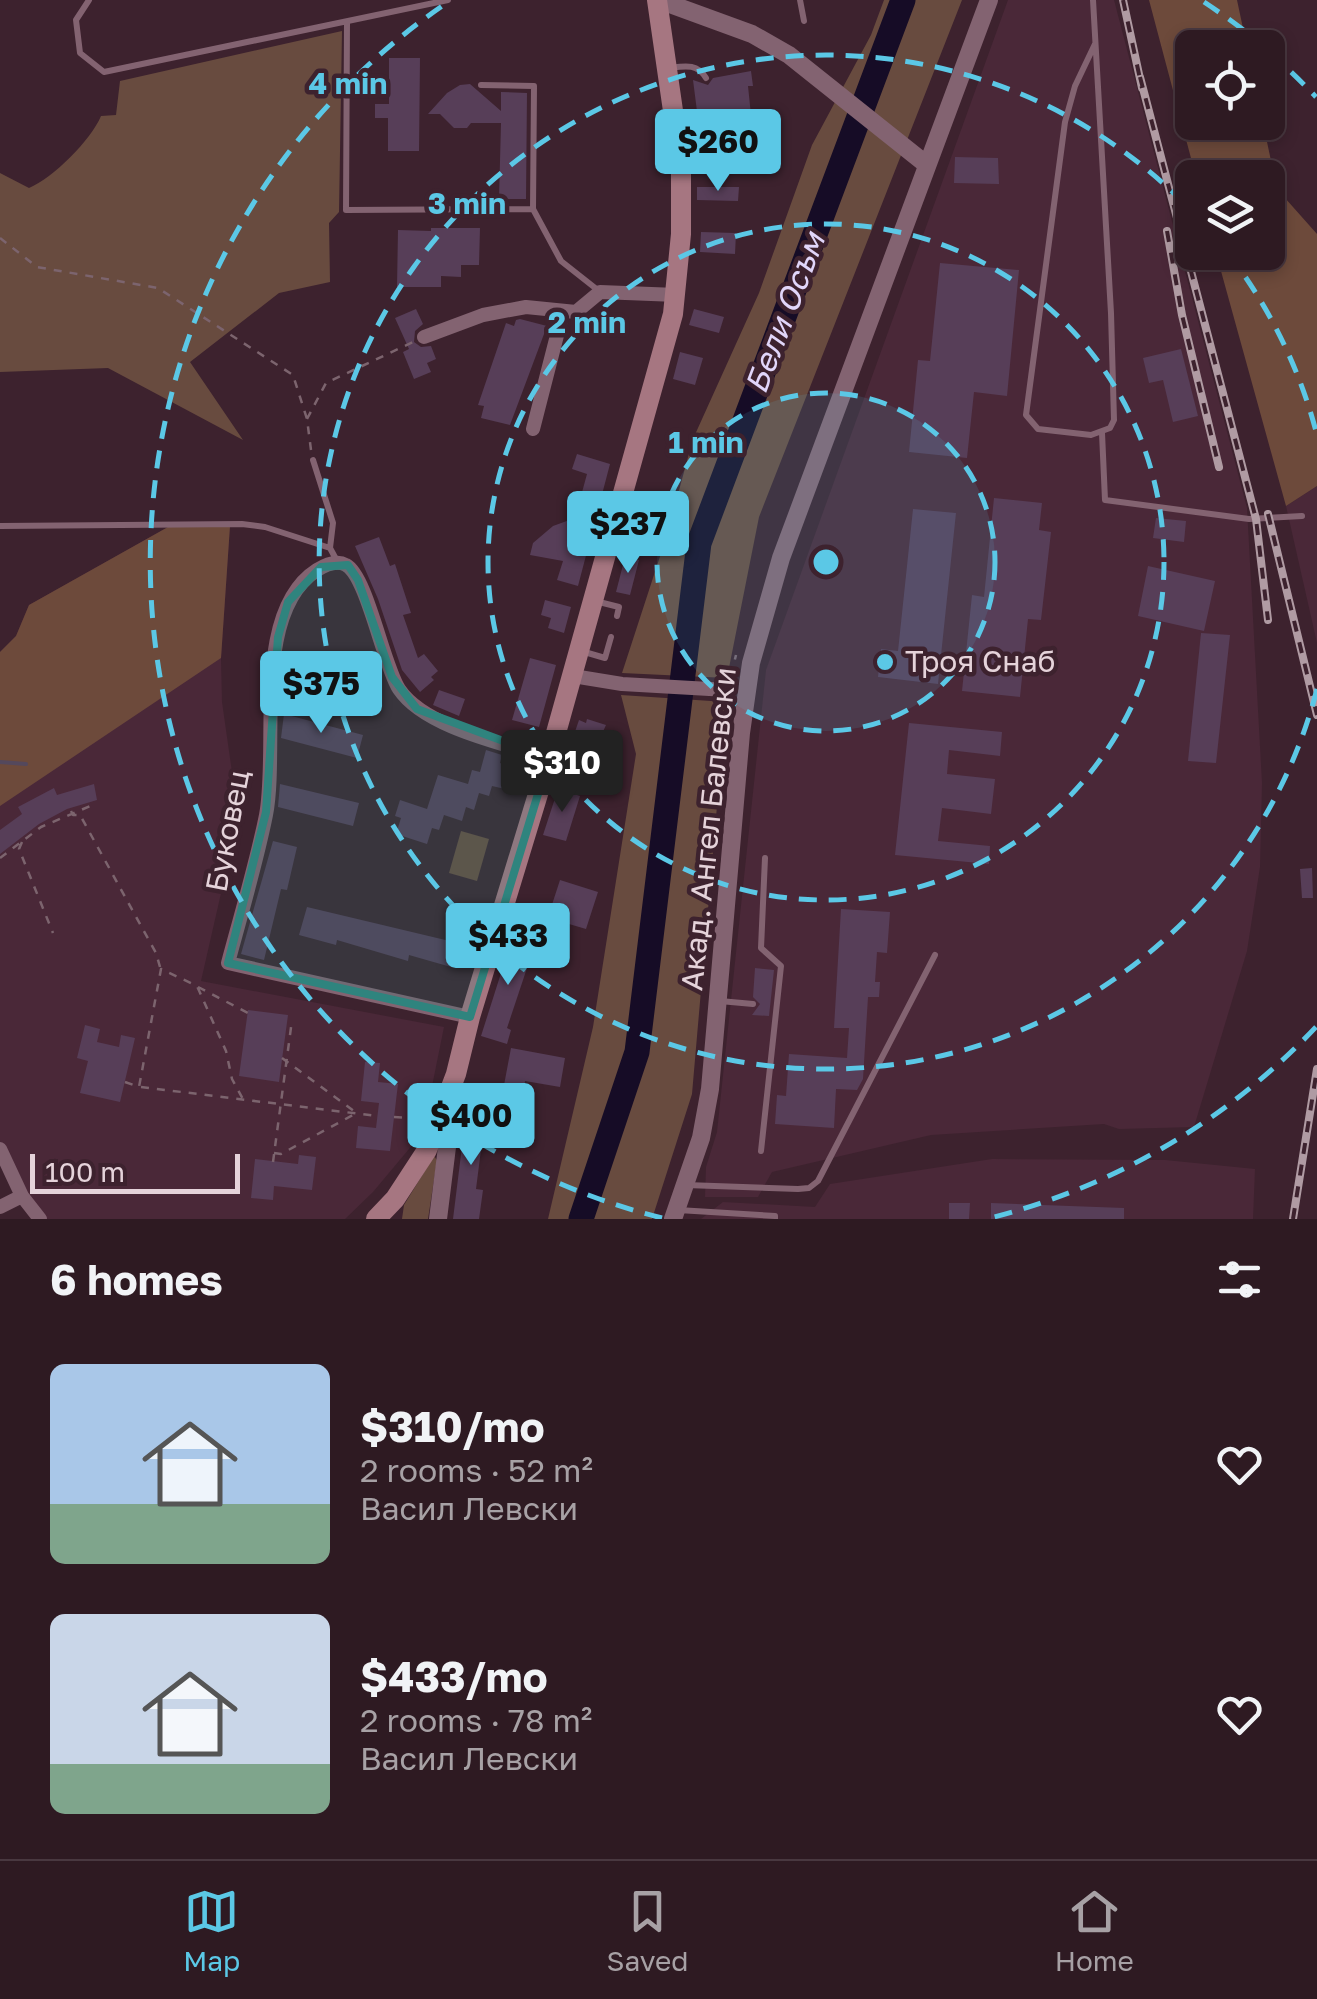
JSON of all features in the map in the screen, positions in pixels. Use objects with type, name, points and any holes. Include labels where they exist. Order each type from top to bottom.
[{"type":"main road","points":[[381,1218],[411,1177],[440,1120],[456,1074],[573,676],[676,295],[681,166],[658,0]]},
{"type":"street","points":[[658,0],[771,44],[927,165]]},
{"type":"street","name":"Акад. Ангел Балевски","points":[[675,1214],[700,1138],[710,1090],[741,733],[752,658],[780,558],[989,0]]},
{"type":"street","points":[[424,337],[526,306],[576,312],[600,292],[676,295]]},
{"type":"street","points":[[533,430],[564,312]]},
{"type":"street","points":[[334,555],[348,565],[358,580],[392,677],[417,709],[448,724],[549,758]]},
{"type":"street","name":"Буковец","points":[[334,555],[302,581],[288,602],[278,637],[266,812],[228,963],[470,1016]]},
{"type":"street","points":[[573,676],[622,684],[729,684]]},
{"type":"street","points":[[438,1219],[456,1074]]},
{"type":"street","points":[[0,1149],[22,1196],[40,1219]]},
{"type":"street","points":[[0,1207],[22,1196]]},
{"type":"lane","points":[[90,0],[76,20],[80,53],[104,72],[448,0]]},
{"type":"lane","points":[[800,0],[804,21]]},
{"type":"lane","points":[[1093,0],[1096,44],[1113,365],[1114,420],[1102,433],[1038,429],[1026,415],[1065,122],[1075,86],[1096,44]]},
{"type":"lane","points":[[346,23],[346,210],[533,209]]},
{"type":"lane","points":[[667,68],[691,65],[706,78]]},
{"type":"lane","points":[[480,85],[534,86],[533,209],[561,262],[600,292]]},
{"type":"lane","points":[[707,126],[709,166]]},
{"type":"lane","points":[[681,166],[764,167]]},
{"type":"lane","points":[[1102,433],[1105,500],[1249,519],[1302,516]]},
{"type":"lane","points":[[0,526],[242,524],[265,527],[334,555],[333,523],[312,460]]},
{"type":"lane","points":[[594,600],[619,607],[617,616]]},
{"type":"lane","points":[[580,651],[605,658],[611,637]]},
{"type":"lane","points":[[761,1152],[780,966],[761,948],[765,858]]},
{"type":"lane","points":[[684,1186],[798,1190],[818,1181],[936,955]]},
{"type":"lane","points":[[720,1001],[753,1004]]},
{"type":"lane","points":[[675,1214],[775,1219]]},
{"type":"path","points":[[0,238],[38,267],[158,288],[294,374],[307,419],[312,460]]},
{"type":"path","points":[[307,419],[326,383],[424,337]]},
{"type":"path","points":[[729,684],[734,655]]},
{"type":"path","points":[[0,858],[21,840],[94,804]]},
{"type":"path","points":[[71,812],[80,815],[99,845],[161,969],[140,1087]]},
{"type":"path","points":[[21,840],[19,848],[53,933]]},
{"type":"path","points":[[161,969],[248,1012]]},
{"type":"path","points":[[197,986],[244,1101]]},
{"type":"path","points":[[273,1162],[292,1020]]},
{"type":"path","points":[[284,1059],[357,1114]]},
{"type":"path","points":[[125,1082],[378,1116]]},
{"type":"path","points":[[274,1153],[281,1154],[357,1114]]},
{"type":"path","points":[[394,1118],[440,1120]]},
{"type":"highlighted area","points":[[348,565],[358,580],[392,677],[417,709],[549,758],[470,1017],[228,963],[266,812],[278,637],[288,602],[321,567]]},
{"type":"shaded area","points":[[884,0],[962,0],[759,517],[727,678],[622,673],[693,439],[759,293],[812,145],[871,35]]},
{"type":"shaded area","points":[[1008,0],[1114,0],[1175,233],[1175,270],[1185,270],[1247,508],[1262,783],[1260,867],[1247,951],[1194,1127],[1119,1129],[1104,1124],[931,1135],[772,1172],[758,1197],[705,1197],[706,1167],[717,1132],[766,670]]},
{"type":"shaded area","points":[[1149,0],[1237,0],[1243,30],[1175,30],[1175,98]]},
{"type":"shaded area","points":[[342,31],[339,212],[329,223],[330,282],[279,293],[190,362],[243,440],[108,368],[0,372],[0,173],[29,188],[49,176],[80,147],[101,116],[116,115],[120,81]]},
{"type":"shaded area","points":[[1186,140],[1267,140],[1271,160],[1191,160]]},
{"type":"shaded area","points":[[1285,198],[1317,234],[1317,486],[1286,506],[1221,270],[1285,270]]},
{"type":"shaded area","points":[[1317,486],[1317,643],[1286,506]]},
{"type":"shaded area","points":[[230,526],[221,659],[222,702],[234,786],[232,845],[201,981],[444,1027],[426,1116],[414,1143],[345,1219],[44,1219],[13,1174],[0,1144],[0,652],[16,636],[29,605],[168,527]]},
{"type":"shaded area","points":[[230,526],[221,658],[0,806],[0,652],[16,636],[29,605],[168,527]]},
{"type":"shaded area","points":[[621,695],[726,702],[692,1094],[652,1219],[548,1219],[593,1027],[636,754]]},
{"type":"shaded area","points":[[461,831],[489,839],[477,881],[449,873]]},
{"type":"shaded area","points":[[434,1156],[437,1160],[428,1219],[402,1219],[404,1205]]},
{"type":"shaded area","points":[[992,1159],[1165,1160],[1255,1169],[1253,1219],[701,1219],[723,1202],[815,1207],[830,1184]]},
{"type":"building","points":[[389,58],[420,58],[419,151],[388,151],[388,118],[375,118],[375,104],[389,104]]},
{"type":"building","points":[[751,71],[751,115],[721,118],[722,124],[714,125],[706,119],[699,127],[693,80],[708,85],[713,78]]},
{"type":"building","points":[[470,84],[501,111],[501,92],[527,93],[526,199],[499,199],[501,123],[471,123],[467,128],[454,128],[440,114],[428,114],[447,93]]},
{"type":"building","points":[[955,157],[998,158],[999,184],[954,183]]},
{"type":"building","points":[[697,187],[739,187],[738,201],[697,200]]},
{"type":"building","points":[[480,228],[479,265],[461,265],[461,277],[441,276],[441,287],[397,287],[398,230]]},
{"type":"building","points":[[701,232],[736,233],[735,254],[700,252]]},
{"type":"building","points":[[940,263],[1019,270],[1007,396],[974,392],[967,458],[909,452],[918,360],[930,361]]},
{"type":"building","points":[[416,309],[423,324],[415,331],[414,342],[421,347],[431,346],[436,359],[427,363],[431,372],[414,379],[403,352],[409,349],[395,318]]},
{"type":"building","points":[[694,309],[724,317],[719,333],[689,325]]},
{"type":"building","points":[[520,319],[547,326],[510,425],[481,418],[484,406],[478,405],[506,323],[514,326]]},
{"type":"building","points":[[1181,349],[1198,416],[1173,422],[1163,380],[1149,383],[1143,358]]},
{"type":"building","points":[[680,352],[703,358],[695,385],[673,379]]},
{"type":"building","points":[[577,454],[610,464],[578,586],[557,580],[563,561],[530,555],[533,543],[553,526],[575,518],[587,474],[572,469]]},
{"type":"building","points":[[994,498],[1042,503],[1039,530],[1051,532],[1041,620],[1028,619],[1020,697],[962,691],[972,595],[984,597]]},
{"type":"building","points":[[913,509],[956,513],[938,684],[878,677],[881,649],[898,651]]},
{"type":"building","points":[[1156,518],[1186,521],[1184,542],[1153,538]]},
{"type":"building","points":[[379,537],[390,566],[395,564],[411,613],[403,615],[418,658],[424,654],[438,671],[420,692],[402,670],[355,546]]},
{"type":"building","points":[[625,557],[639,560],[630,595],[616,592]]},
{"type":"building","points":[[1148,566],[1215,581],[1204,631],[1138,616]]},
{"type":"building","points":[[545,600],[571,607],[564,633],[548,628],[551,618],[541,615]]},
{"type":"building","points":[[1201,633],[1230,635],[1216,763],[1188,761]]},
{"type":"building","points":[[293,651],[365,669],[358,696],[286,678]]},
{"type":"building","points":[[530,658],[556,665],[539,727],[512,720]]},
{"type":"building","points":[[439,690],[465,699],[459,716],[433,705]]},
{"type":"building","points":[[284,714],[363,735],[357,758],[281,738]]},
{"type":"building","points":[[587,719],[606,725],[588,765],[566,758],[579,720],[586,723]]},
{"type":"building","points":[[909,723],[1002,732],[1000,756],[949,750],[947,774],[995,779],[991,814],[942,808],[938,841],[990,846],[989,864],[895,855]]},
{"type":"building","points":[[486,750],[502,755],[500,763],[512,767],[505,789],[492,786],[489,796],[479,793],[474,810],[466,807],[462,821],[444,815],[439,830],[432,828],[427,844],[396,834],[401,818],[395,816],[400,800],[427,809],[438,775],[468,784],[472,770],[480,772]]},
{"type":"building","points":[[94,784],[97,800],[67,809],[39,824],[0,854],[0,830],[22,814],[18,807],[54,788],[57,795]]},
{"type":"building","points":[[280,784],[359,803],[353,826],[278,807]]},
{"type":"building","points":[[558,789],[580,796],[566,841],[543,835]]},
{"type":"building","points":[[273,841],[297,847],[287,890],[281,889],[264,960],[241,954]]},
{"type":"building","points":[[1312,868],[1313,898],[1302,898],[1300,869]]},
{"type":"building","points":[[560,880],[598,892],[586,929],[569,924],[562,948],[536,941]]},
{"type":"building","points":[[307,907],[458,943],[451,967],[409,955],[408,961],[337,940],[336,945],[299,935]]},
{"type":"building","points":[[841,909],[890,912],[887,953],[877,952],[875,982],[880,982],[879,997],[868,997],[863,1079],[857,1090],[836,1089],[834,1128],[775,1124],[777,1095],[786,1096],[789,1054],[847,1058],[849,1028],[834,1028]]},
{"type":"building","points":[[515,929],[534,935],[507,1028],[511,1030],[507,1044],[481,1036]]},
{"type":"building","points":[[755,968],[774,970],[769,1016],[752,1015],[760,1004],[753,997]]},
{"type":"building","points":[[248,1010],[288,1015],[279,1082],[239,1076]]},
{"type":"building","points":[[85,1025],[100,1029],[97,1042],[119,1047],[121,1035],[135,1038],[120,1102],[80,1093],[88,1061],[77,1058]]},
{"type":"building","points":[[511,1048],[565,1058],[560,1087],[525,1081],[518,1120],[498,1117]]},
{"type":"building","points":[[365,1062],[380,1063],[378,1082],[398,1084],[390,1151],[356,1148],[358,1126],[376,1128],[379,1103],[361,1101]]},
{"type":"building","points":[[466,1114],[491,1117],[488,1135],[483,1134],[476,1189],[483,1190],[479,1219],[453,1219]]},
{"type":"building","points":[[299,1155],[316,1157],[312,1190],[274,1186],[273,1200],[251,1198],[255,1159],[298,1164]]},
{"type":"building","points":[[949,1203],[970,1203],[969,1219],[949,1219]]},
{"type":"building","points":[[991,1203],[1124,1208],[1124,1219],[991,1219]]},
{"type":"waterway","name":"Бели Осъм","points":[[581,1219],[637,1052],[699,543],[903,0]]},
{"type":"waterway","points":[[0,762],[26,764]]},
{"type":"railway","points":[[1123,0],[1142,88]]},
{"type":"railway","points":[[1140,77],[1256,519],[1268,620]]},
{"type":"railway","points":[[1167,231],[1182,315],[1219,467]]},
{"type":"railway","points":[[1268,514],[1317,715]]},
{"type":"railway","points":[[1293,1219],[1317,1069]]},
{"type":"place","name":"Троя Снаб","points":[[885,662]]}]
